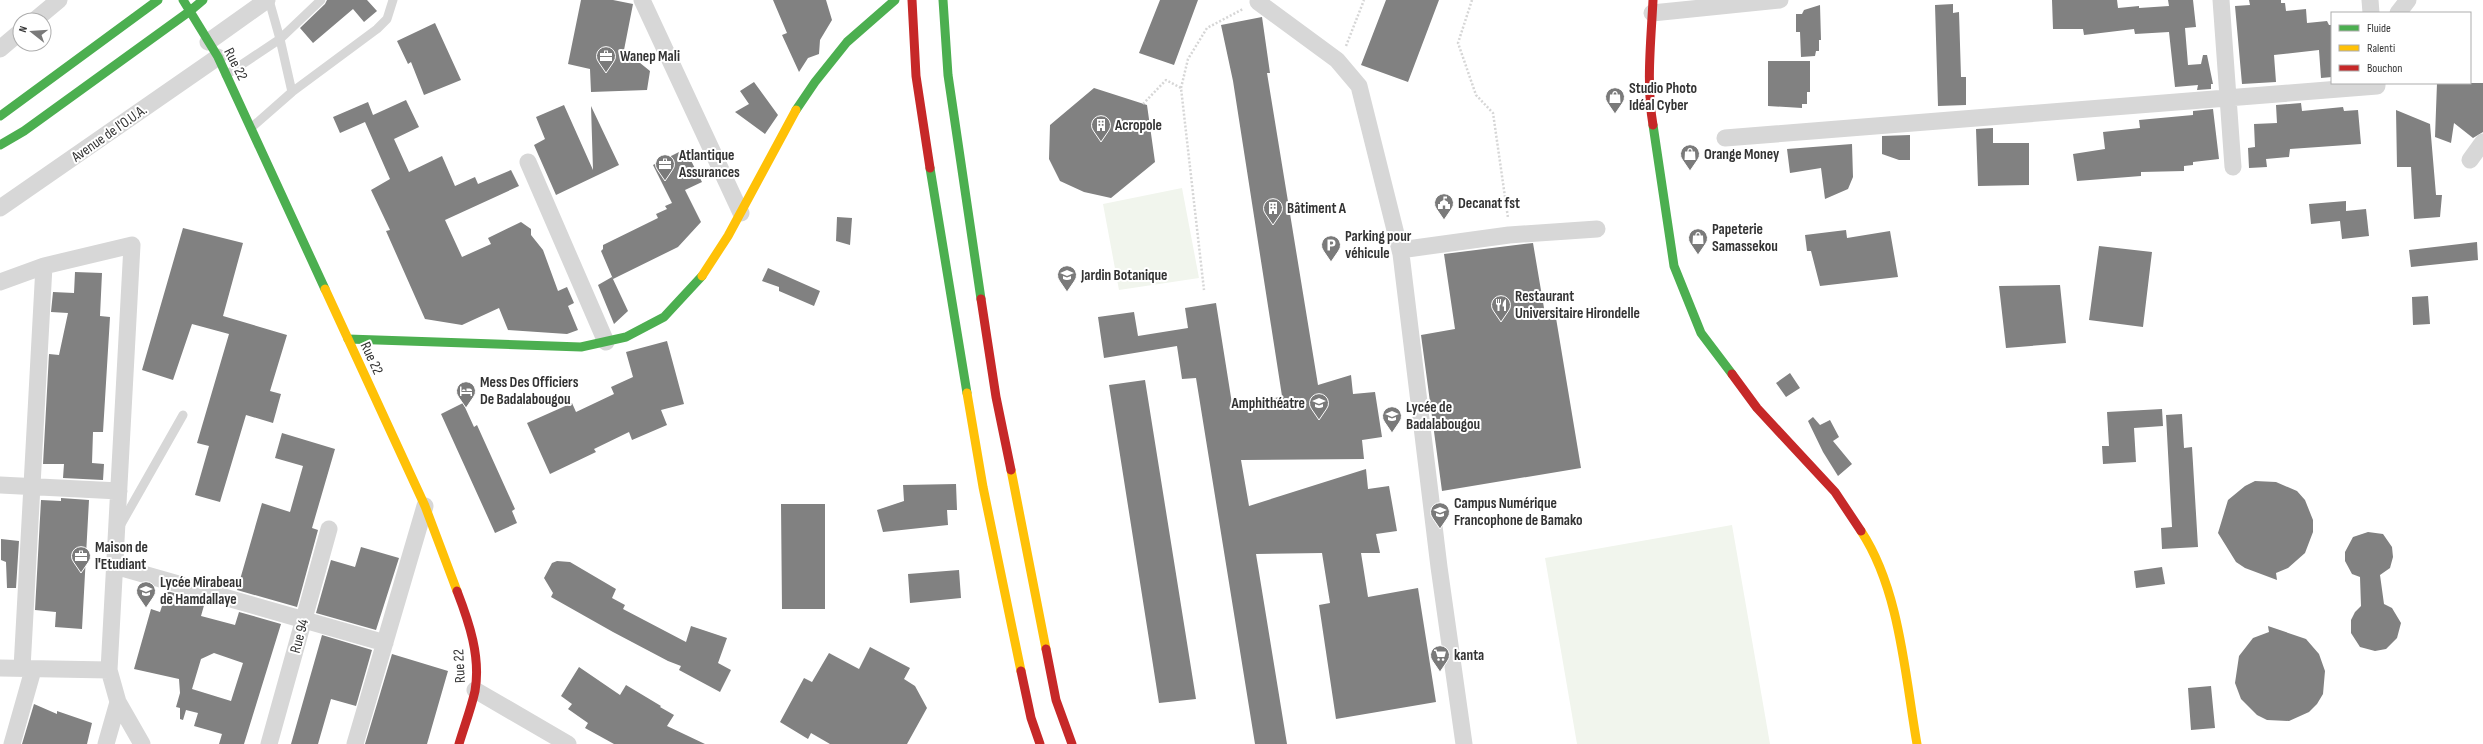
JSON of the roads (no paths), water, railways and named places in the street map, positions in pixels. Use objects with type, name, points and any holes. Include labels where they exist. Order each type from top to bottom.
[{"type":"main road","points":[[0,116],[158,0]]},
{"type":"main road","name":"Rue 22","points":[[183,0],[218,57],[425,506],[467,618],[476,656],[475,690],[459,744]]},
{"type":"main road","points":[[0,145],[24,131],[203,0]]},
{"type":"main road","points":[[348,339],[581,347],[626,338],[664,317],[702,276],[728,236],[786,126],[815,82],[847,42],[895,0]]},
{"type":"main road","points":[[912,0],[916,76],[983,488],[1031,718],[1040,744]]},
{"type":"main road","points":[[943,3],[948,75],[996,397],[1056,700],[1072,744]]},
{"type":"main road","points":[[1653,6],[1650,107],[1674,266],[1701,333],[1757,408],[1835,492],[1869,543],[1892,601],[1917,744]]},
{"type":"street","points":[[45,12],[59,0]]},
{"type":"street","points":[[208,42],[268,0]]},
{"type":"street","points":[[642,0],[740,213]]},
{"type":"street","points":[[1653,6],[1780,0]]},
{"type":"street","points":[[2220,0],[2234,167]]},
{"type":"street","points":[[2370,0],[2371,12]]},
{"type":"street","points":[[2399,12],[2408,0]]},
{"type":"street","points":[[1258,2],[1339,61],[1359,86],[1400,250],[1439,567],[1464,744]]},
{"type":"street","points":[[0,49],[12,39]]},
{"type":"street","name":"Avenue de l'O.U.A.","points":[[0,208],[218,57]]},
{"type":"street","points":[[1725,138],[2377,86],[2377,84]]},
{"type":"street","points":[[2470,160],[2483,142]]},
{"type":"street","points":[[528,162],[606,342]]},
{"type":"street","points":[[1400,250],[1509,235],[1597,230]]},
{"type":"street","points":[[0,282],[44,266],[132,244],[110,670],[118,702],[142,744]]},
{"type":"street","points":[[12,744],[28,669],[32,487],[44,266]]},
{"type":"street","points":[[0,485],[119,491]]},
{"type":"street","points":[[355,744],[425,506]]},
{"type":"street","name":"Rue 94","points":[[270,744],[329,529]]},
{"type":"street","points":[[115,566],[304,619],[385,644]]},
{"type":"street","points":[[0,668],[110,670]]},
{"type":"street","points":[[475,690],[568,744]]},
{"type":"street","points":[[106,744],[118,702]]},
{"type":"lane","points":[[268,0],[280,39],[292,92]]},
{"type":"lane","points":[[226,75],[280,39],[321,0]]},
{"type":"lane","points":[[251,128],[292,92],[377,29],[387,19],[393,0]]},
{"type":"lane","points":[[117,532],[183,416]]},
{"type":"place","name":"Wanep Mali","points":[[606,73]]},
{"type":"place","name":"Studio Photo Idéal Cyber","points":[[1615,114]]},
{"type":"place","name":"Acropole","points":[[1101,142]]},
{"type":"place","name":"Orange Money","points":[[1690,171]]},
{"type":"place","name":"Atlantique Assurances","points":[[665,181]]},
{"type":"place","name":"Decanat fst","points":[[1444,220]]},
{"type":"place","name":"Bâtiment A","points":[[1273,225]]},
{"type":"place","name":"Papeterie Samassekou","points":[[1698,255]]},
{"type":"place","name":"Parking pour véhicule","points":[[1331,262]]},
{"type":"place","name":"Jardin Botanique","points":[[1067,292]]},
{"type":"place","name":"Restaurant Universitaire Hirondelle","points":[[1501,322]]},
{"type":"place","name":"Mess Des Officiers De Badalabougou","points":[[466,408]]},
{"type":"place","name":"Amphithéatre","points":[[1319,420]]},
{"type":"place","name":"Lycée de Badalabougou","points":[[1392,433]]},
{"type":"place","name":"Campus Numérique Francophone de Bamako","points":[[1440,529]]},
{"type":"place","name":"Maison de l'Etudiant","points":[[81,573]]},
{"type":"place","name":"Lycée Mirabeau de Hamdallaye","points":[[146,608]]},
{"type":"place","name":"kanta","points":[[1440,672]]}]
